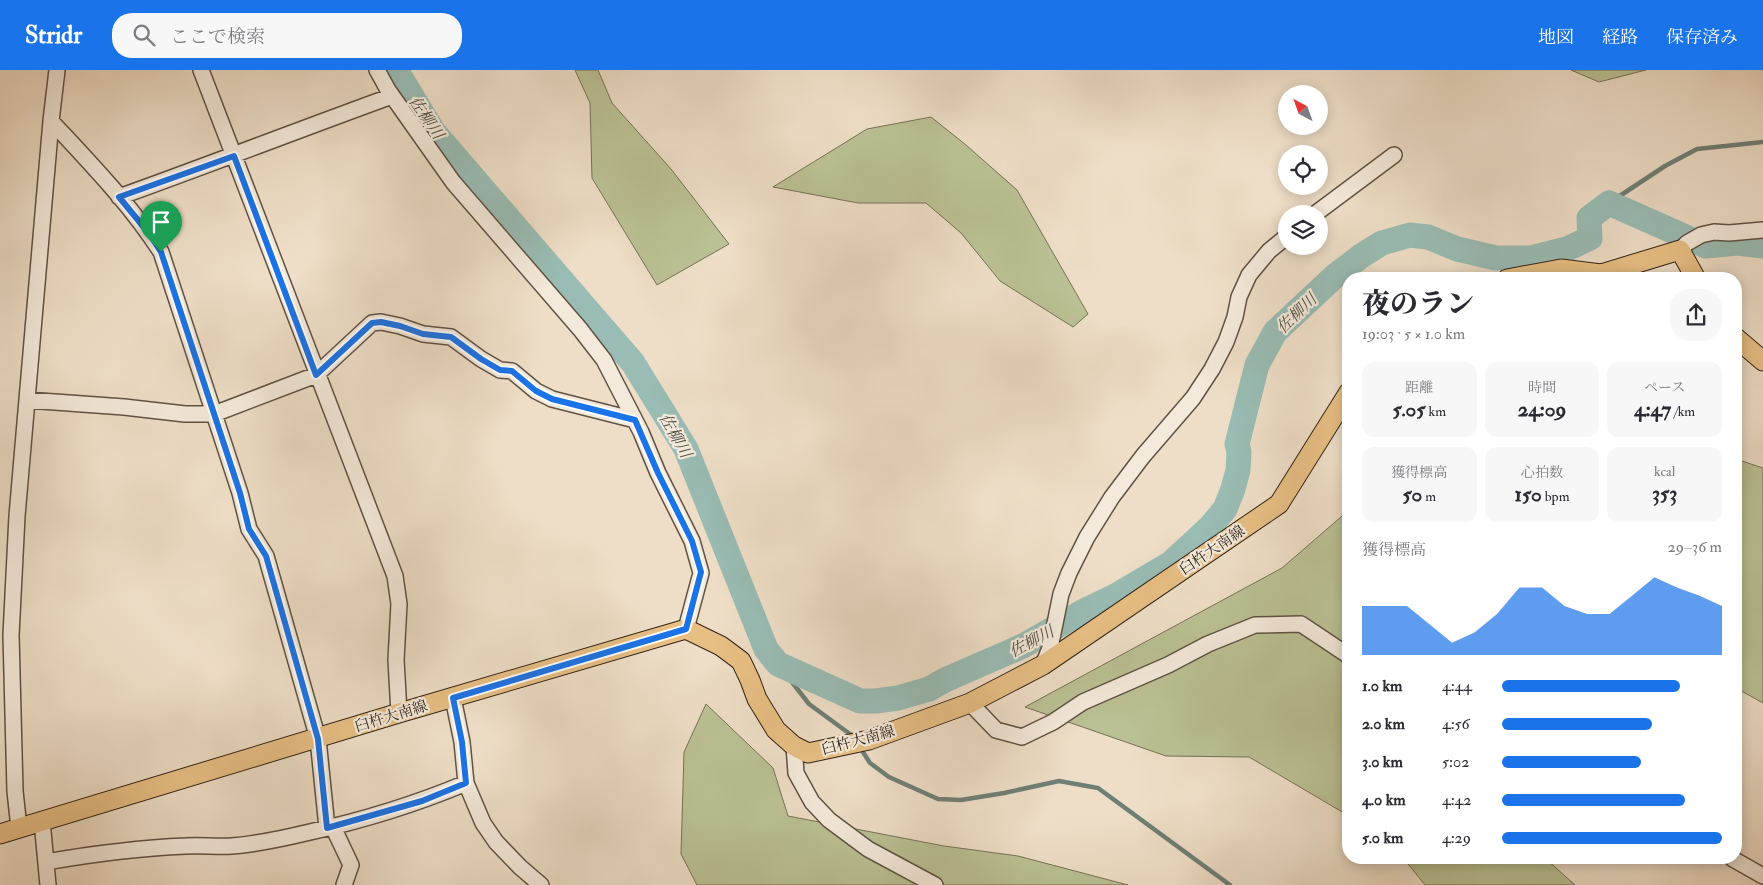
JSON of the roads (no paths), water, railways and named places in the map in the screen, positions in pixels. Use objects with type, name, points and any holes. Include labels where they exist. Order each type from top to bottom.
[{"type":"main road","points":[[1608,272],[1680,250],[1692,272]]},
{"type":"main road","points":[[1545,272],[1561,269],[1586,272]]},
{"type":"main road","points":[[1742,343],[1763,361]]},
{"type":"main road","name":"臼杵大南線","points":[[0,834],[399,713],[686,629],[721,646],[741,662],[750,680],[756,700],[776,730],[794,746],[808,753],[870,740],[970,703],[1043,665],[1279,504],[1342,403]]},
{"type":"street","points":[[19,828],[15,791],[11,635],[17,516],[57,70]]},
{"type":"street","points":[[201,70],[394,576],[398,604],[396,660],[399,713]]},
{"type":"street","points":[[378,70],[392,96],[453,182],[580,329],[604,360],[635,420],[658,473],[692,541],[701,572],[686,629]]},
{"type":"street","points":[[119,197],[392,96]]},
{"type":"street","points":[[51,122],[102,176],[151,236],[161,252],[240,493],[249,529],[266,556],[318,739],[330,828],[351,865],[344,885]]},
{"type":"street","points":[[1327,205],[1394,155]]},
{"type":"street","points":[[1680,250],[1701,234],[1763,230]]},
{"type":"street","points":[[1043,665],[1052,640],[1061,594],[1087,537],[1112,497],[1143,456],[1193,398],[1212,369],[1226,342],[1235,318],[1239,297],[1249,275],[1269,251],[1278,244]]},
{"type":"street","points":[[27,400],[124,407],[185,414],[214,414],[316,375],[372,323],[381,322],[423,334],[451,337],[481,359],[500,370],[512,371],[536,391],[552,399],[635,420]]},
{"type":"street","points":[[970,703],[996,730],[1022,737],[1052,722],[1083,702],[1208,644],[1254,625],[1301,624],[1342,651]]},
{"type":"street","points":[[453,698],[462,742],[466,783],[483,823],[496,842],[541,885]]},
{"type":"street","points":[[794,746],[796,773],[812,802],[829,820],[868,849],[935,885]]},
{"type":"street","points":[[46,862],[89,854],[187,846],[231,846],[278,839],[330,828],[422,801],[466,783]]},
{"type":"street","points":[[42,821],[48,885]]},
{"type":"street","points":[[1742,864],[1763,876]]},
{"type":"waterway","name":"佐柳川","points":[[396,70],[433,131],[633,363],[686,449],[766,649],[778,664],[860,701],[898,698],[929,689],[945,680],[1023,646],[1171,563],[1210,527],[1225,509],[1238,470],[1239,452],[1237,444],[1257,365],[1275,332],[1335,276],[1382,243],[1410,235],[1428,237],[1457,249],[1496,258],[1531,258],[1567,249],[1590,238],[1589,218],[1609,203],[1706,246],[1737,243],[1763,246]]},
{"type":"waterway","points":[[1609,203],[1665,166],[1697,149],[1763,142]]},
{"type":"waterway","points":[[778,664],[809,704],[854,737]]},
{"type":"waterway","points":[[859,746],[870,763],[889,777],[938,799],[961,800],[1059,781],[1098,788],[1230,885]]}]
